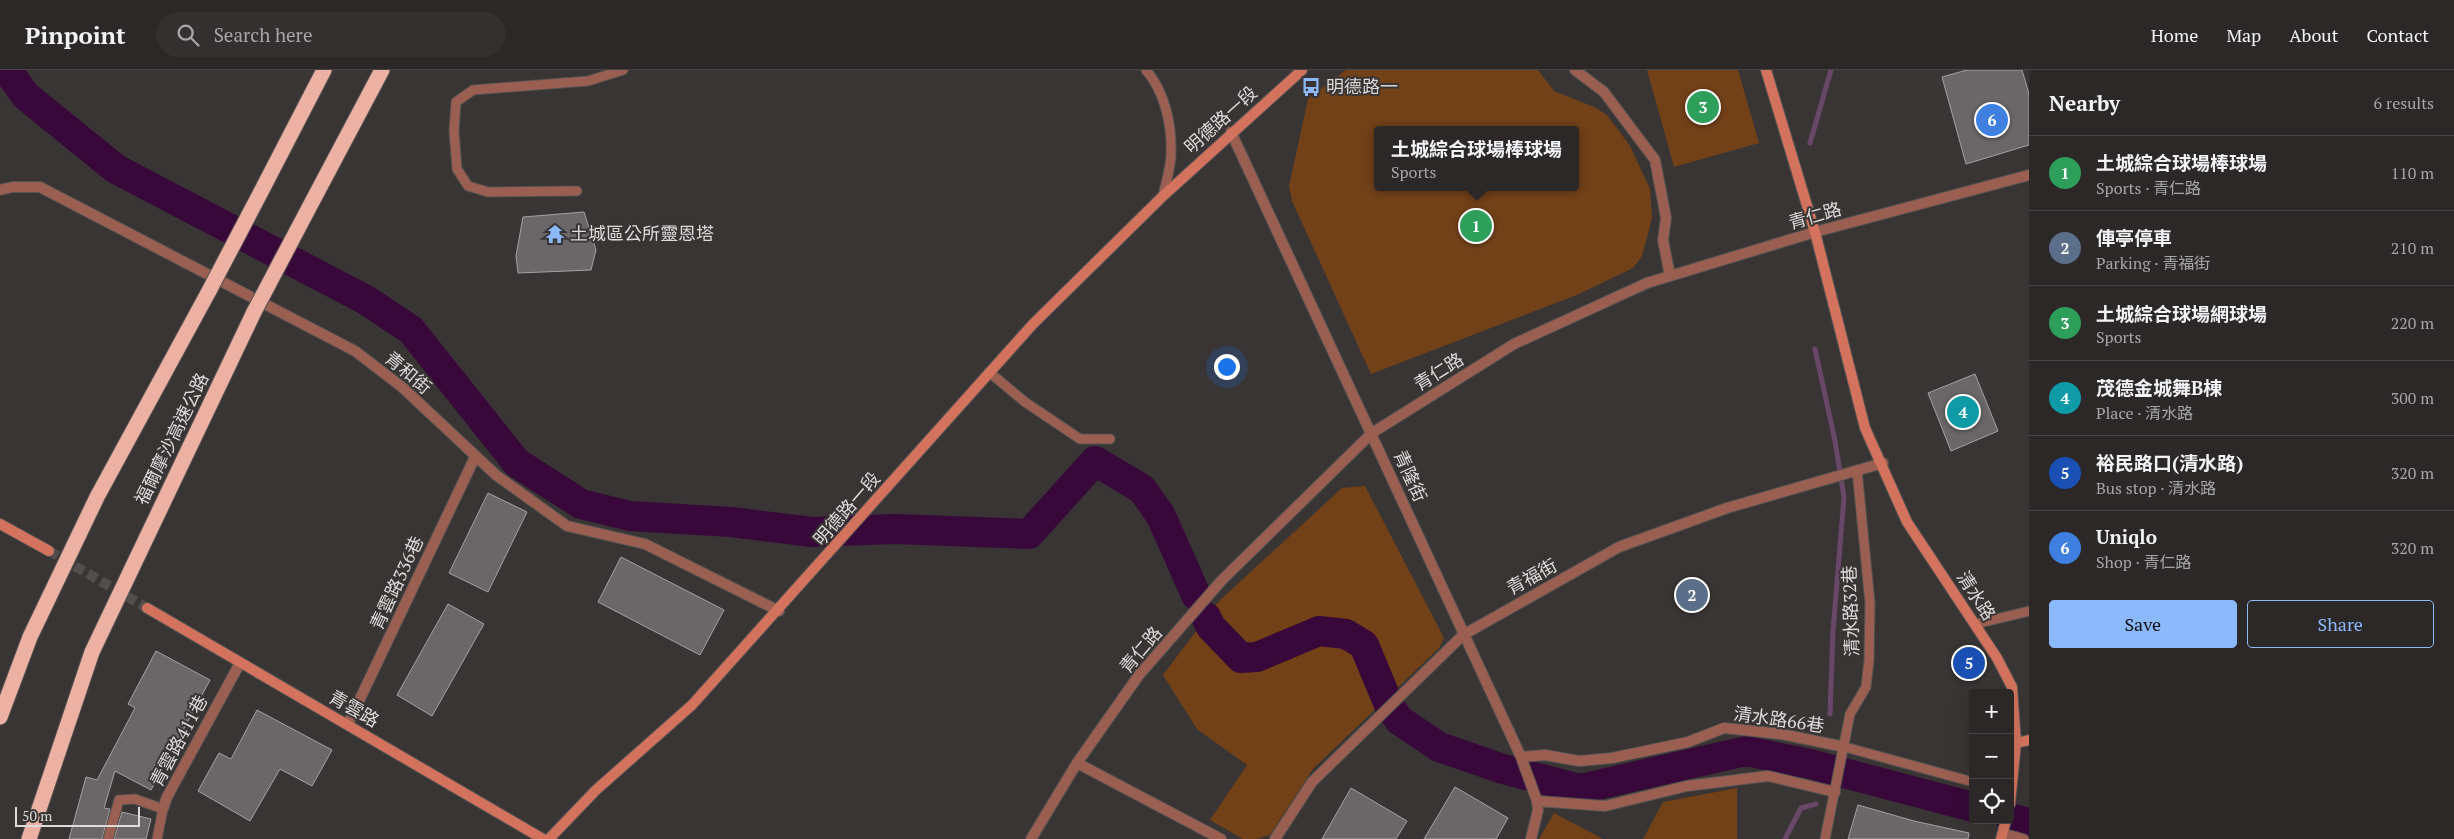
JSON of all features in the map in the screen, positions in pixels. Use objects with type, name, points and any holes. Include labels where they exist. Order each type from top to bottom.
[{"type":"highway","name":"福爾摩沙高速公路","points":[[0,717],[30,637],[97,497],[209,291],[324,70]]},
{"type":"highway","name":"福爾摩沙高速公路","points":[[29,839],[92,652],[254,312],[382,70]]},
{"type":"street","name":"明德路一段","points":[[549,839],[596,790],[692,705],[779,611],[1033,324],[1163,196],[1231,132],[1302,70]]},
{"type":"street","points":[[1576,70],[1604,92],[1655,160],[1666,218],[1664,240],[1670,276]]},
{"type":"street","name":"清水路","points":[[1766,70],[1815,232],[1865,428],[1883,463],[1907,522],[1998,658],[2012,687],[2016,743],[2012,779]]},
{"type":"street","name":"青隆街","points":[[1231,132],[1521,757],[1537,800],[1538,810],[1531,839]]},
{"type":"street","name":"青仁路","points":[[1031,839],[1077,763],[1139,675],[1222,580],[1372,433],[1514,344],[1647,283],[1815,232],[2029,175]]},
{"type":"street","name":"青和街","points":[[0,190],[13,187],[40,187],[355,351],[402,387],[475,457],[567,526],[645,544],[779,611]]},
{"type":"street","name":"青雲路336巷","points":[[348,724],[475,457]]},
{"type":"street","name":"青福街","points":[[1275,839],[1312,782],[1463,635],[1619,547],[1727,508],[1883,463]]},
{"type":"street","points":[[0,524],[49,552]]},
{"type":"street","name":"青雲路","points":[[147,608],[543,839]]},
{"type":"street","name":"青雲路411巷","points":[[163,809],[167,797],[240,663]]},
{"type":"street","name":"清水路66巷","points":[[1521,757],[1545,755],[1579,761],[1612,758],[1688,742],[1724,728],[1780,734],[1845,747]]},
{"type":"street","points":[[2016,743],[2029,740]]},
{"type":"street","points":[[1077,763],[1221,839]]},
{"type":"street","points":[[1537,800],[1604,806],[1687,786],[1768,776],[1835,792]]},
{"type":"lane","points":[[577,191],[488,192],[468,186],[457,169],[454,130],[456,102],[473,90],[588,80],[623,70]]},
{"type":"lane","name":"明德路一段","points":[[1146,70],[1155,80],[1167,111],[1171,154],[1163,196]]},
{"type":"lane","points":[[989,372],[1025,402],[1080,439],[1110,439]]},
{"type":"lane","name":"清水路32巷","points":[[1835,792],[1850,714],[1866,687],[1869,660],[1870,603],[1857,470]]},
{"type":"lane","points":[[1975,624],[2029,611]]},
{"type":"lane","name":"清水路66巷","points":[[1845,747],[1969,781]]},
{"type":"lane","points":[[1824,839],[1835,792]]},
{"type":"lane","points":[[108,839],[119,800],[135,799],[163,809]]},
{"type":"lane","name":"青雲路411巷","points":[[157,839],[163,809]]},
{"type":"lane","points":[[2002,836],[2024,839]]},
{"type":"shaded area","points":[[1346,70],[1538,70],[1554,91],[1594,107],[1607,115],[1630,146],[1650,189],[1652,218],[1642,256],[1633,268],[1579,294],[1371,374],[1292,201],[1289,186],[1308,99]]},
{"type":"shaded area","points":[[1647,70],[1738,70],[1759,143],[1674,167]]},
{"type":"shaded area","points":[[1365,486],[1444,638],[1439,648],[1313,769],[1270,835],[1256,839],[1243,839],[1210,820],[1247,765],[1197,729],[1163,675],[1218,602],[1342,488]]},
{"type":"shaded area","points":[[1737,788],[1737,839],[1643,839],[1663,802]]},
{"type":"shaded area","points":[[1554,813],[1603,839],[1539,839]]},
{"type":"building","points":[[1967,70],[2022,70],[2029,94],[2029,145],[1966,164],[1942,77]]},
{"type":"building","name":"土城區公所靈恩塔","points":[[584,212],[596,250],[591,270],[518,273],[516,256],[523,217]]},
{"type":"building","points":[[1975,374],[1998,431],[1951,451],[1928,393]]},
{"type":"building","points":[[488,493],[527,512],[488,592],[449,573]]},
{"type":"building","points":[[621,557],[724,610],[700,655],[598,602]]},
{"type":"building","points":[[448,604],[484,624],[432,716],[397,695]]},
{"type":"building","points":[[156,651],[210,680],[151,790],[115,771],[104,808],[110,809],[102,839],[69,839],[86,777],[97,780],[135,708],[128,704]]},
{"type":"building","points":[[257,710],[332,750],[312,786],[280,769],[250,821],[198,791],[219,753],[231,759]]},
{"type":"building","points":[[1455,787],[1508,818],[1496,839],[1424,839]]},
{"type":"building","points":[[1351,788],[1407,821],[1396,839],[1322,839]]},
{"type":"building","points":[[1858,805],[1914,821],[1969,833],[1968,839],[1848,839]]},
{"type":"building","points":[[122,812],[151,819],[146,839],[114,839]]},
{"type":"waterway","points":[[7,70],[26,96],[116,169],[366,300],[411,330],[517,463],[581,504],[630,516],[731,522],[812,532],[894,529],[1029,534],[1095,461],[1142,489],[1161,516],[1196,595]]},
{"type":"waterway","points":[[1810,143],[1831,70]]},
{"type":"waterway","points":[[1815,349],[1835,441],[1844,497],[1833,631],[1830,714]]},
{"type":"waterway","points":[[1206,617],[1211,627],[1241,658],[1257,657],[1319,631],[1346,634],[1364,645],[1389,705],[1399,720],[1439,747],[1503,769],[1580,789],[1746,751],[1810,764],[1969,806]]},
{"type":"waterway","points":[[1785,839],[1801,808],[1816,804]]},
{"type":"waterway","points":[[2014,819],[2029,823]]},
{"type":"tunnel","points":[[49,551],[147,608]]},
{"type":"place","name":"明德路一","points":[[1311,87]]},
{"type":"place","name":"土城綜合球場網球場","points":[[1703,107]]},
{"type":"place","name":"Uniqlo","points":[[1992,120]]},
{"type":"place","name":"土城綜合球場棒球場","points":[[1476,226]]},
{"type":"place","name":"土城區公所靈恩塔","points":[[555,234]]},
{"type":"place","name":"茂德金城舞B棟","points":[[1963,412]]},
{"type":"place","name":"俥亭停車","points":[[1692,595]]},
{"type":"place","name":"裕民路口(清水路)","points":[[1969,663]]}]
